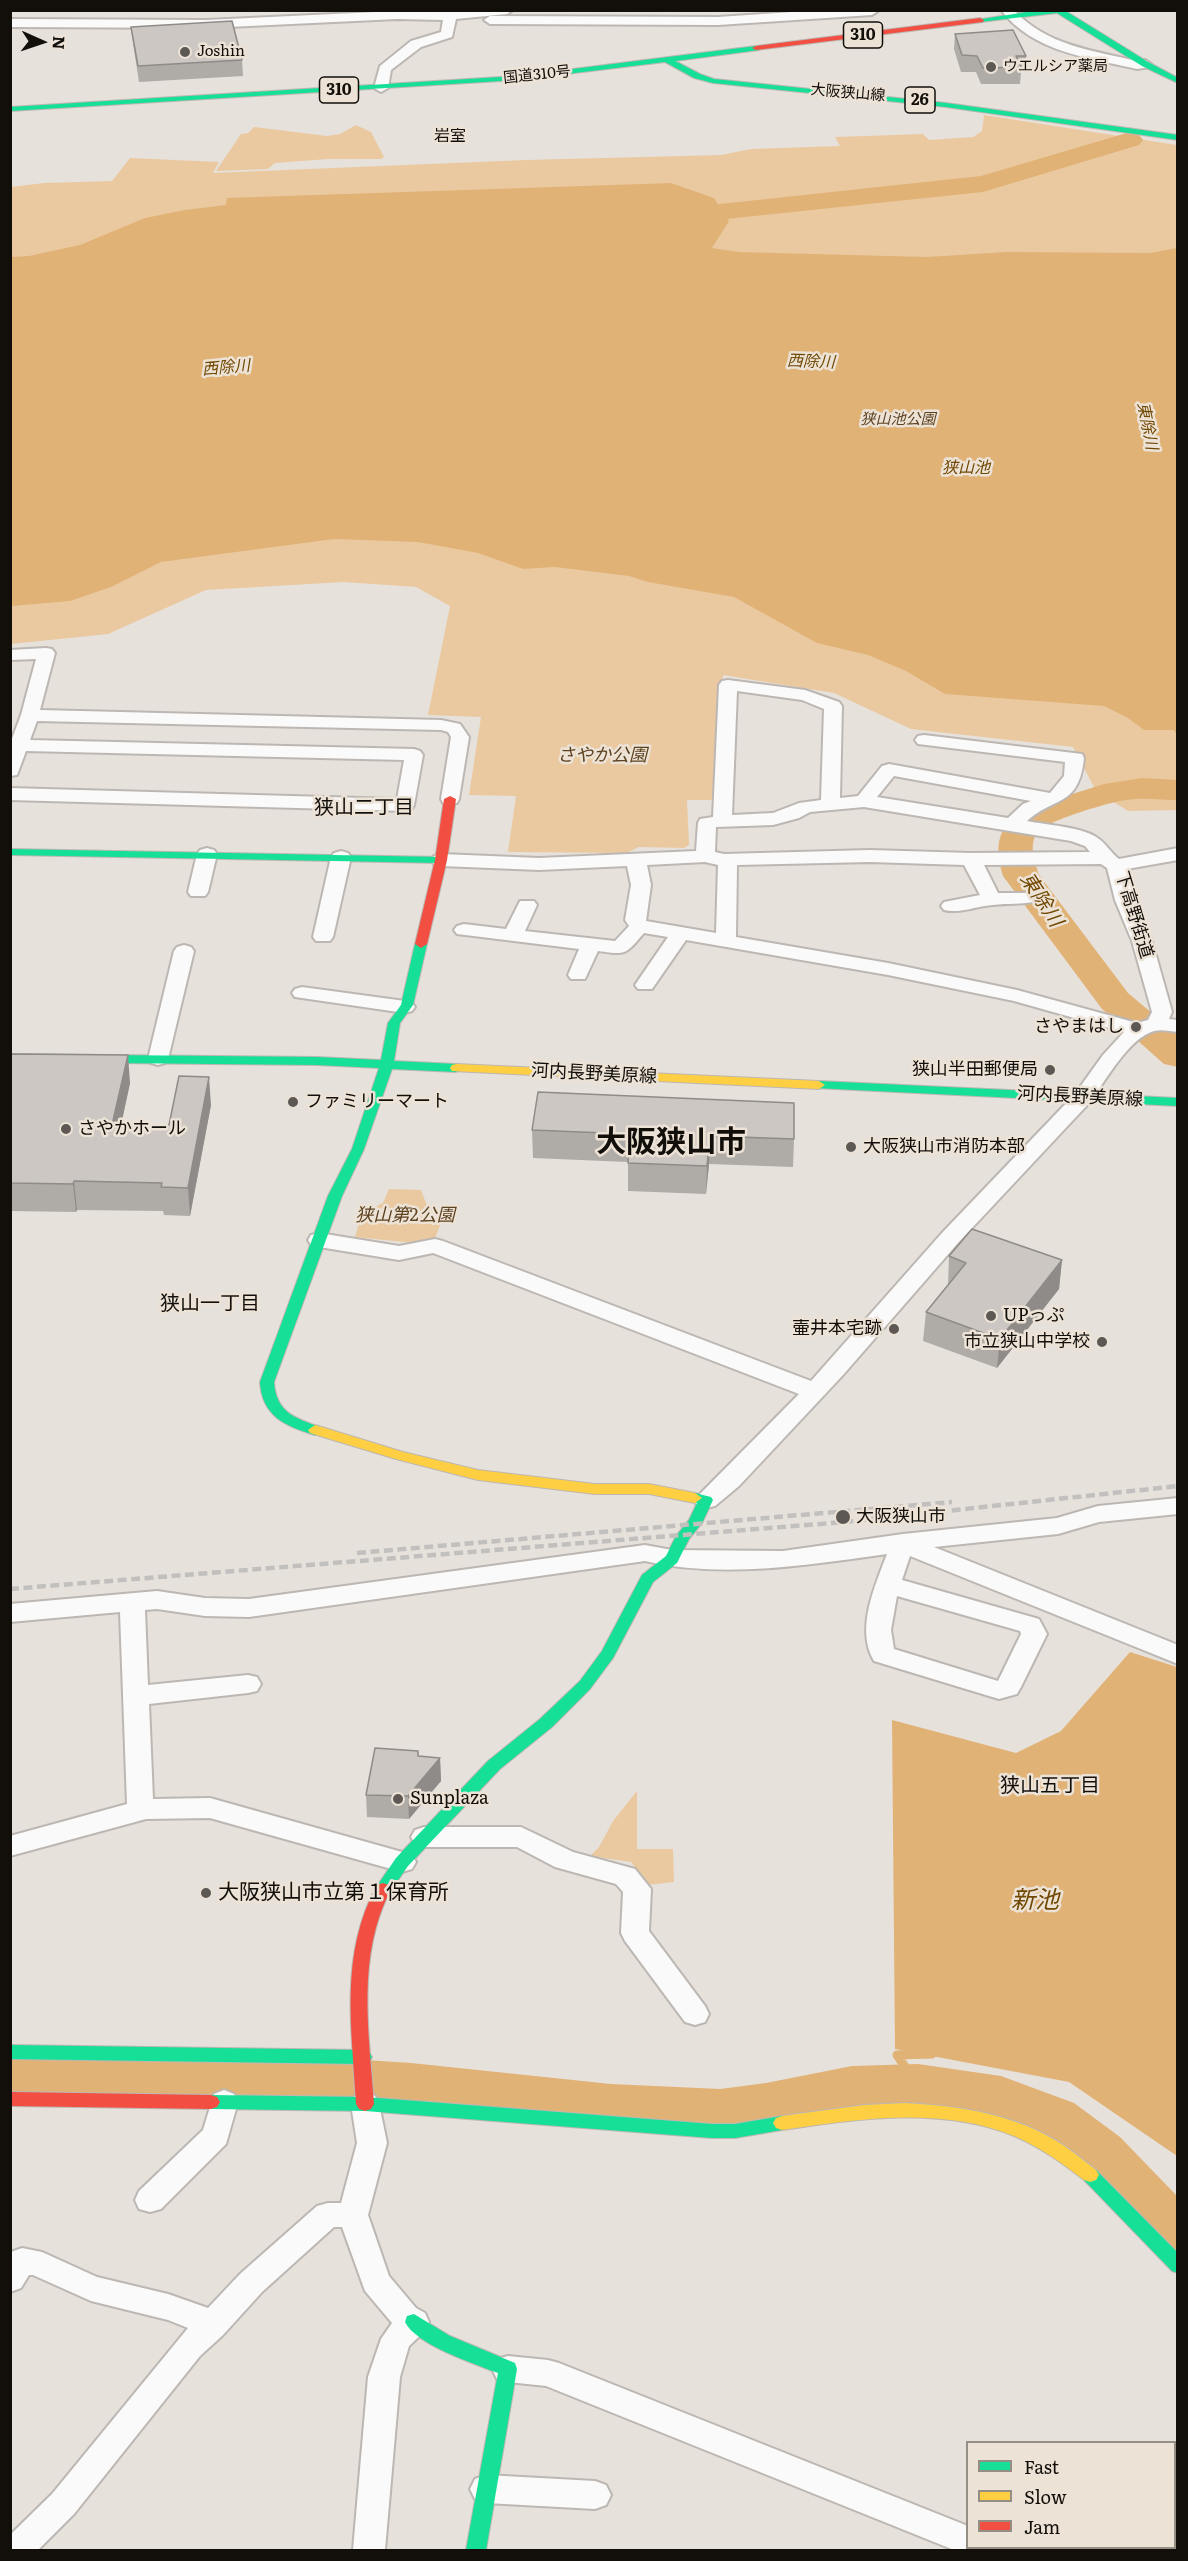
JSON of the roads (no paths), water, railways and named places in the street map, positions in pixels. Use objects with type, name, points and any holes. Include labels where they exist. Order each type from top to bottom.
[{"type":"main road","name":"国道310号","points":[[10,109],[517,78],[1009,14],[1060,11]]},
{"type":"main road","points":[[1060,11],[1145,64],[1178,81]]},
{"type":"main road","name":"大阪狭山線","points":[[666,59],[697,76],[713,81],[921,100],[1029,114],[1178,138]]},
{"type":"main road","points":[[365,2104],[359,1972],[362,1938],[379,1895],[402,1862],[424,1837],[494,1765],[546,1722],[585,1685],[608,1654],[647,1579],[672,1559],[683,1536],[696,1523],[706,1500],[648,1489],[595,1489],[478,1474],[401,1456],[310,1429],[278,1415],[270,1406],[266,1395],[267,1382],[335,1196],[358,1149],[387,1064],[394,1023],[405,1007],[441,860],[450,799]]},
{"type":"main road","points":[[10,852],[441,860]]},
{"type":"main road","name":"河内長野美原線","points":[[10,1058],[387,1064],[1178,1102]]},
{"type":"main road","points":[[10,2052],[364,2062]]},
{"type":"main road","points":[[10,2099],[365,2104],[682,2131],[735,2131],[871,2110],[936,2112],[999,2122],[1021,2129],[1061,2150],[1112,2197],[1178,2266]]},
{"type":"main road","points":[[414,2322],[443,2342],[507,2368],[476,2550]]},
{"type":"street","points":[[450,16],[507,10]]},
{"type":"street","points":[[10,22],[105,17],[196,25],[397,15],[493,20],[718,21],[872,11]]},
{"type":"street","points":[[1009,14],[1037,36],[1137,65],[1145,64]]},
{"type":"street","points":[[381,88],[385,69],[416,44],[447,33],[450,16]]},
{"type":"street","points":[[10,655],[46,653],[30,716],[10,771]]},
{"type":"street","points":[[722,820],[728,685],[805,695],[833,706],[831,804]]},
{"type":"street","points":[[30,716],[441,725],[454,728],[460,736],[450,799]]},
{"type":"street","points":[[924,740],[1075,758],[1073,777],[1057,797],[1030,808],[1020,826]]},
{"type":"street","points":[[10,794],[405,805],[414,755],[20,745]]},
{"type":"street","points":[[864,801],[890,770],[1052,799]]},
{"type":"street","points":[[705,856],[707,823],[722,820],[773,819],[807,807],[864,801],[1076,836],[1092,842],[1110,861]]},
{"type":"street","points":[[198,892],[207,854]]},
{"type":"street","name":"下高野街道","points":[[1152,1027],[1162,1012],[1142,941],[1110,861],[1178,854]]},
{"type":"street","points":[[441,860],[538,864],[637,860],[644,857],[705,856],[728,860],[870,856],[971,860],[1110,861]]},
{"type":"street","points":[[322,938],[341,857]]},
{"type":"street","points":[[637,860],[641,885],[635,920],[639,926],[888,969],[1152,1027]]},
{"type":"street","points":[[726,940],[728,860]]},
{"type":"street","points":[[971,860],[992,899]]},
{"type":"street","points":[[951,906],[992,899],[1030,897]]},
{"type":"street","points":[[513,936],[527,905]]},
{"type":"street","points":[[464,930],[620,948],[639,926]]},
{"type":"street","points":[[645,985],[681,933]]},
{"type":"street","points":[[578,975],[591,945]]},
{"type":"street","points":[[158,1059],[184,951]]},
{"type":"street","points":[[302,993],[405,1007]]},
{"type":"street","points":[[706,1500],[730,1480],[814,1391],[950,1238],[1084,1097],[1092,1082],[1152,1027]]},
{"type":"street","points":[[319,1240],[399,1253],[435,1246],[814,1391]]},
{"type":"street","points":[[10,1613],[157,1600],[205,1607],[249,1608],[645,1553],[672,1559],[783,1560],[905,1542],[1058,1526],[1098,1514],[1178,1506]]},
{"type":"street","points":[[889,1585],[1030,1626],[1034,1634],[1008,1688],[999,1690],[883,1655],[878,1646],[883,1604],[889,1585],[905,1542]]},
{"type":"street","points":[[905,1542],[916,1549],[1178,1655]]},
{"type":"street","points":[[132,1603],[141,1810]]},
{"type":"street","points":[[135,1696],[248,1684]]},
{"type":"street","points":[[10,1846],[141,1810],[178,1807],[210,1809],[402,1862]]},
{"type":"street","points":[[424,1837],[520,1837],[566,1860],[625,1876],[637,1889],[636,1933],[695,2014]]},
{"type":"street","points":[[150,2200],[216,2136],[224,2102]]},
{"type":"street","points":[[365,2104],[372,2143],[353,2215],[376,2282],[405,2317],[414,2322],[396,2339],[384,2377],[369,2550]]},
{"type":"street","points":[[17,2550],[63,2504],[189,2347],[212,2326],[251,2283],[328,2215],[353,2215]]},
{"type":"street","points":[[10,2279],[22,2261],[40,2263],[91,2287],[199,2317],[212,2326]]},
{"type":"street","points":[[507,2368],[548,2373],[966,2540]]},
{"type":"street","points":[[486,2488],[595,2495]]},
{"type":"water","name":"狭山池","points":[[671,183],[714,198],[729,221],[712,248],[739,252],[927,257],[1007,252],[1150,253],[1177,248],[1177,735],[1174,730],[1144,730],[1128,718],[1104,706],[945,694],[906,671],[868,655],[817,643],[734,597],[648,582],[629,576],[555,567],[523,569],[478,553],[418,542],[334,539],[161,562],[111,587],[70,601],[11,606],[11,257],[29,256],[80,245],[145,218],[226,205],[227,198]]},
{"type":"water","name":"新池","points":[[1130,1652],[1177,1667],[1177,2156],[1069,2082],[895,2049],[892,1720],[1016,1753],[1061,1731]]},
{"type":"waterway","name":"西除川","points":[[669,227],[692,215],[983,184],[1130,140]]},
{"type":"waterway","name":"東除川","points":[[1178,790],[1121,790],[1051,810],[1027,823],[1019,832],[1015,844],[1021,876],[1115,1001],[1178,1056]]},
{"type":"waterway","points":[[918,2086],[897,2055],[932,2054]]},
{"type":"waterway","points":[[10,2075],[286,2077],[411,2085],[611,2106],[720,2111],[766,2105],[852,2088],[918,2086],[1001,2098],[1055,2119],[1101,2153],[1178,2235]]},
{"type":"railway","points":[[10,1589],[844,1522],[1178,1486]]},
{"type":"railway","points":[[357,1553],[952,1502]]},
{"type":"place","name":"Joshin","points":[[185,52]]},
{"type":"place","name":"ウエルシア薬局","points":[[991,67]]},
{"type":"place","name":"さやまはし","points":[[1136,1027]]},
{"type":"place","name":"狭山半田郵便局","points":[[1050,1070]]},
{"type":"place","name":"ファミリーマート","points":[[293,1102]]},
{"type":"place","name":"さやかホール","points":[[66,1129]]},
{"type":"place","name":"大阪狭山市消防本部","points":[[851,1147]]},
{"type":"place","name":"UPっぷ","points":[[991,1316]]},
{"type":"place","name":"壷井本宅跡","points":[[894,1329]]},
{"type":"place","name":"市立狭山中学校","points":[[1102,1342]]},
{"type":"place","name":"大阪狭山市","points":[[843,1517]]},
{"type":"place","name":"Sunplaza","points":[[398,1799]]},
{"type":"place","name":"大阪狭山市立第１保育所","points":[[206,1893]]},
{"type":"district","name":"岩室","points":[[450,136]]},
{"type":"district","name":"狭山二丁目","points":[[364,808]]},
{"type":"district","name":"大阪狭山市","points":[[671,1143]]},
{"type":"district","name":"狭山一丁目","points":[[210,1304]]},
{"type":"district","name":"狭山五丁目","points":[[1050,1786]]},
{"type":"park label","name":"狭山池公園","points":[[898,420]]},
{"type":"park label","name":"さやか公園","points":[[602,756]]},
{"type":"park label","name":"狭山第2公園","points":[[405,1216]]}]
